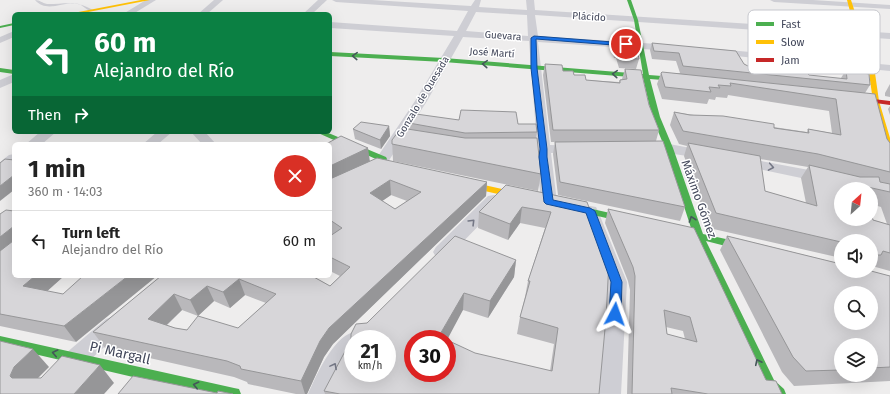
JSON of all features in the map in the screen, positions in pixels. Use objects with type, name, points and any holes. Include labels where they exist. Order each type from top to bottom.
[{"type":"street","points":[[80,12],[148,0]]},
{"type":"street","points":[[131,12],[152,0]]},
{"type":"street","points":[[204,12],[219,0]]},
{"type":"street","points":[[309,12],[324,0]]},
{"type":"street","name":"Plácido","points":[[336,0],[476,5],[531,13],[748,27]]},
{"type":"street","points":[[530,0],[534,38],[534,68],[544,149],[542,201]]},
{"type":"street","name":"Máximo Gómez","points":[[629,0],[636,20],[646,76],[656,117],[669,148],[698,235],[769,384],[779,394]]},
{"type":"street","points":[[774,0],[849,2],[890,7]]},
{"type":"street","name":"Gonzalo de Quesada","points":[[365,172],[381,162],[398,138],[461,33],[476,5]]},
{"type":"street","points":[[0,27],[12,24]]},
{"type":"street","name":"Guevara","points":[[332,25],[641,45],[681,49]]},
{"type":"street","name":"Plácido","points":[[880,35],[890,36]]},
{"type":"street","points":[[705,51],[748,55]]},
{"type":"street","name":"José Martí","points":[[332,54],[444,60],[701,81]]},
{"type":"street","points":[[880,67],[890,68]]},
{"type":"street","points":[[0,70],[12,72]]},
{"type":"street","points":[[872,74],[876,101],[890,151]]},
{"type":"street","points":[[0,85],[12,78]]},
{"type":"street","points":[[838,96],[890,103]]},
{"type":"street","points":[[36,142],[46,134]]},
{"type":"street","points":[[152,142],[162,134]]},
{"type":"street","points":[[200,134],[207,142]]},
{"type":"street","points":[[324,134],[381,162],[410,172]]},
{"type":"street","points":[[398,138],[413,140]]},
{"type":"street","points":[[645,148],[669,148],[810,174],[840,182]]},
{"type":"street","points":[[504,149],[590,149]]},
{"type":"street","points":[[448,180],[644,223]]},
{"type":"street","points":[[428,266],[502,192]]},
{"type":"street","points":[[590,211],[617,282],[609,394]]},
{"type":"street","points":[[659,227],[766,252]]},
{"type":"street","points":[[61,373],[76,357],[130,312]]},
{"type":"street","name":"Pi Margall","points":[[0,340],[234,394]]},
{"type":"street","points":[[320,394],[344,350]]},
{"type":"lane","points":[[37,0],[46,5],[81,3],[91,10]]},
{"type":"building","points":[[614,38],[635,39],[639,59],[621,58],[619,48],[617,48]]},
{"type":"building","points":[[652,43],[736,51],[744,64],[748,66],[748,73],[683,66],[679,53],[654,51]]},
{"type":"building","points":[[545,64],[562,65],[563,71],[573,71],[574,75],[585,75],[586,80],[620,83],[620,80],[627,79],[625,69],[641,70],[649,105],[659,130],[553,130]]},
{"type":"building","points":[[662,72],[875,94],[887,139],[890,143],[890,172],[818,154],[683,131],[674,112],[690,115],[723,116],[774,124],[774,128],[809,133],[808,129],[841,135],[836,99],[730,83],[731,86],[718,85],[720,88],[709,87],[711,92],[665,87]]},
{"type":"building","points":[[762,74],[808,74],[847,79],[846,74],[869,74],[870,85]]},
{"type":"building","points":[[461,110],[516,112],[518,124],[536,124],[537,132],[465,133],[409,123],[416,114],[459,120]]},
{"type":"building","points":[[361,122],[389,126],[380,140],[353,129]]},
{"type":"building","points":[[401,128],[465,138],[537,138],[541,174],[392,144],[392,140]]},
{"type":"building","points":[[341,136],[368,148],[332,165],[332,142],[330,142]]},
{"type":"building","points":[[663,141],[685,207],[560,182],[555,142]]},
{"type":"building","points":[[688,143],[760,156],[765,191],[817,206],[809,165],[860,177],[879,177],[880,182],[890,184],[890,192],[878,189],[878,182],[834,182],[834,226],[878,226],[878,221],[890,225],[890,253],[883,251],[881,255],[878,255],[878,234],[834,234],[834,240],[716,213]]},
{"type":"building","points":[[377,158],[487,182],[329,328],[320,341],[301,381],[241,369],[240,366],[227,361],[93,332],[159,278],[316,278],[330,286],[350,267],[332,258],[332,235],[342,228],[332,221],[332,178]],"holes":[[[390,180],[421,192],[395,209],[370,193]],[[239,279],[276,294],[238,328],[198,316],[187,330],[175,328],[148,319],[174,294],[190,300],[207,286],[223,292]]]},
{"type":"building","points":[[5,159],[12,160],[12,177],[0,186],[0,163]]},
{"type":"building","points":[[506,185],[587,202],[609,261],[606,318],[599,394],[340,394],[324,391],[344,353],[344,382],[396,382],[396,330],[353,330],[356,324],[367,323],[455,236],[516,260],[490,301],[464,293],[442,330],[404,330],[404,382],[456,382],[456,344],[475,353],[552,371],[558,328],[520,317],[530,281],[528,281],[551,212],[522,207],[510,224],[479,212]]},
{"type":"building","points":[[608,209],[694,228],[766,380],[776,381],[782,394],[708,394],[671,388],[672,394],[632,394],[635,276],[633,267]],"holes":[[[664,310],[690,317],[697,342],[667,334]]]},
{"type":"building","points":[[6,210],[12,211],[12,228],[0,237],[0,214]]},
{"type":"building","points":[[727,236],[834,262],[834,278],[878,278],[878,273],[890,276],[890,367],[878,368],[878,338],[834,338],[834,370],[806,371],[793,357]]},
{"type":"building","points":[[12,242],[12,278],[33,278],[23,286],[63,294],[81,278],[125,278],[64,326],[0,314],[0,251]]},
{"type":"building","points":[[0,341],[33,349],[14,367],[10,376],[12,378],[41,378],[62,356],[100,365],[74,394],[0,394]]},
{"type":"building","points":[[133,376],[217,393],[218,391],[233,394],[118,394]]},
{"type":"traffic: fast","points":[[629,0],[636,20],[646,76],[656,117],[669,148],[698,235],[769,384],[779,394]]},
{"type":"traffic: fast","points":[[0,27],[12,24]]},
{"type":"traffic: fast","points":[[332,54],[444,60],[688,80]]},
{"type":"traffic: fast","points":[[0,70],[12,72]]},
{"type":"traffic: fast","points":[[325,134],[383,159],[379,165],[400,170]]},
{"type":"traffic: fast","points":[[561,205],[637,222]]},
{"type":"traffic: fast","points":[[668,229],[753,249]]},
{"type":"traffic: fast","points":[[0,341],[234,394]]},
{"type":"traffic: slow","points":[[81,12],[148,0]]},
{"type":"traffic: slow","points":[[849,0],[852,10]]},
{"type":"traffic: slow","points":[[872,74],[876,101],[890,152]]},
{"type":"traffic: slow","points":[[457,182],[529,198]]},
{"type":"traffic: jam","points":[[848,98],[890,103]]},
{"type":"route","points":[[615,314],[617,282],[590,211],[549,202],[534,68],[534,38],[626,44]]}]
